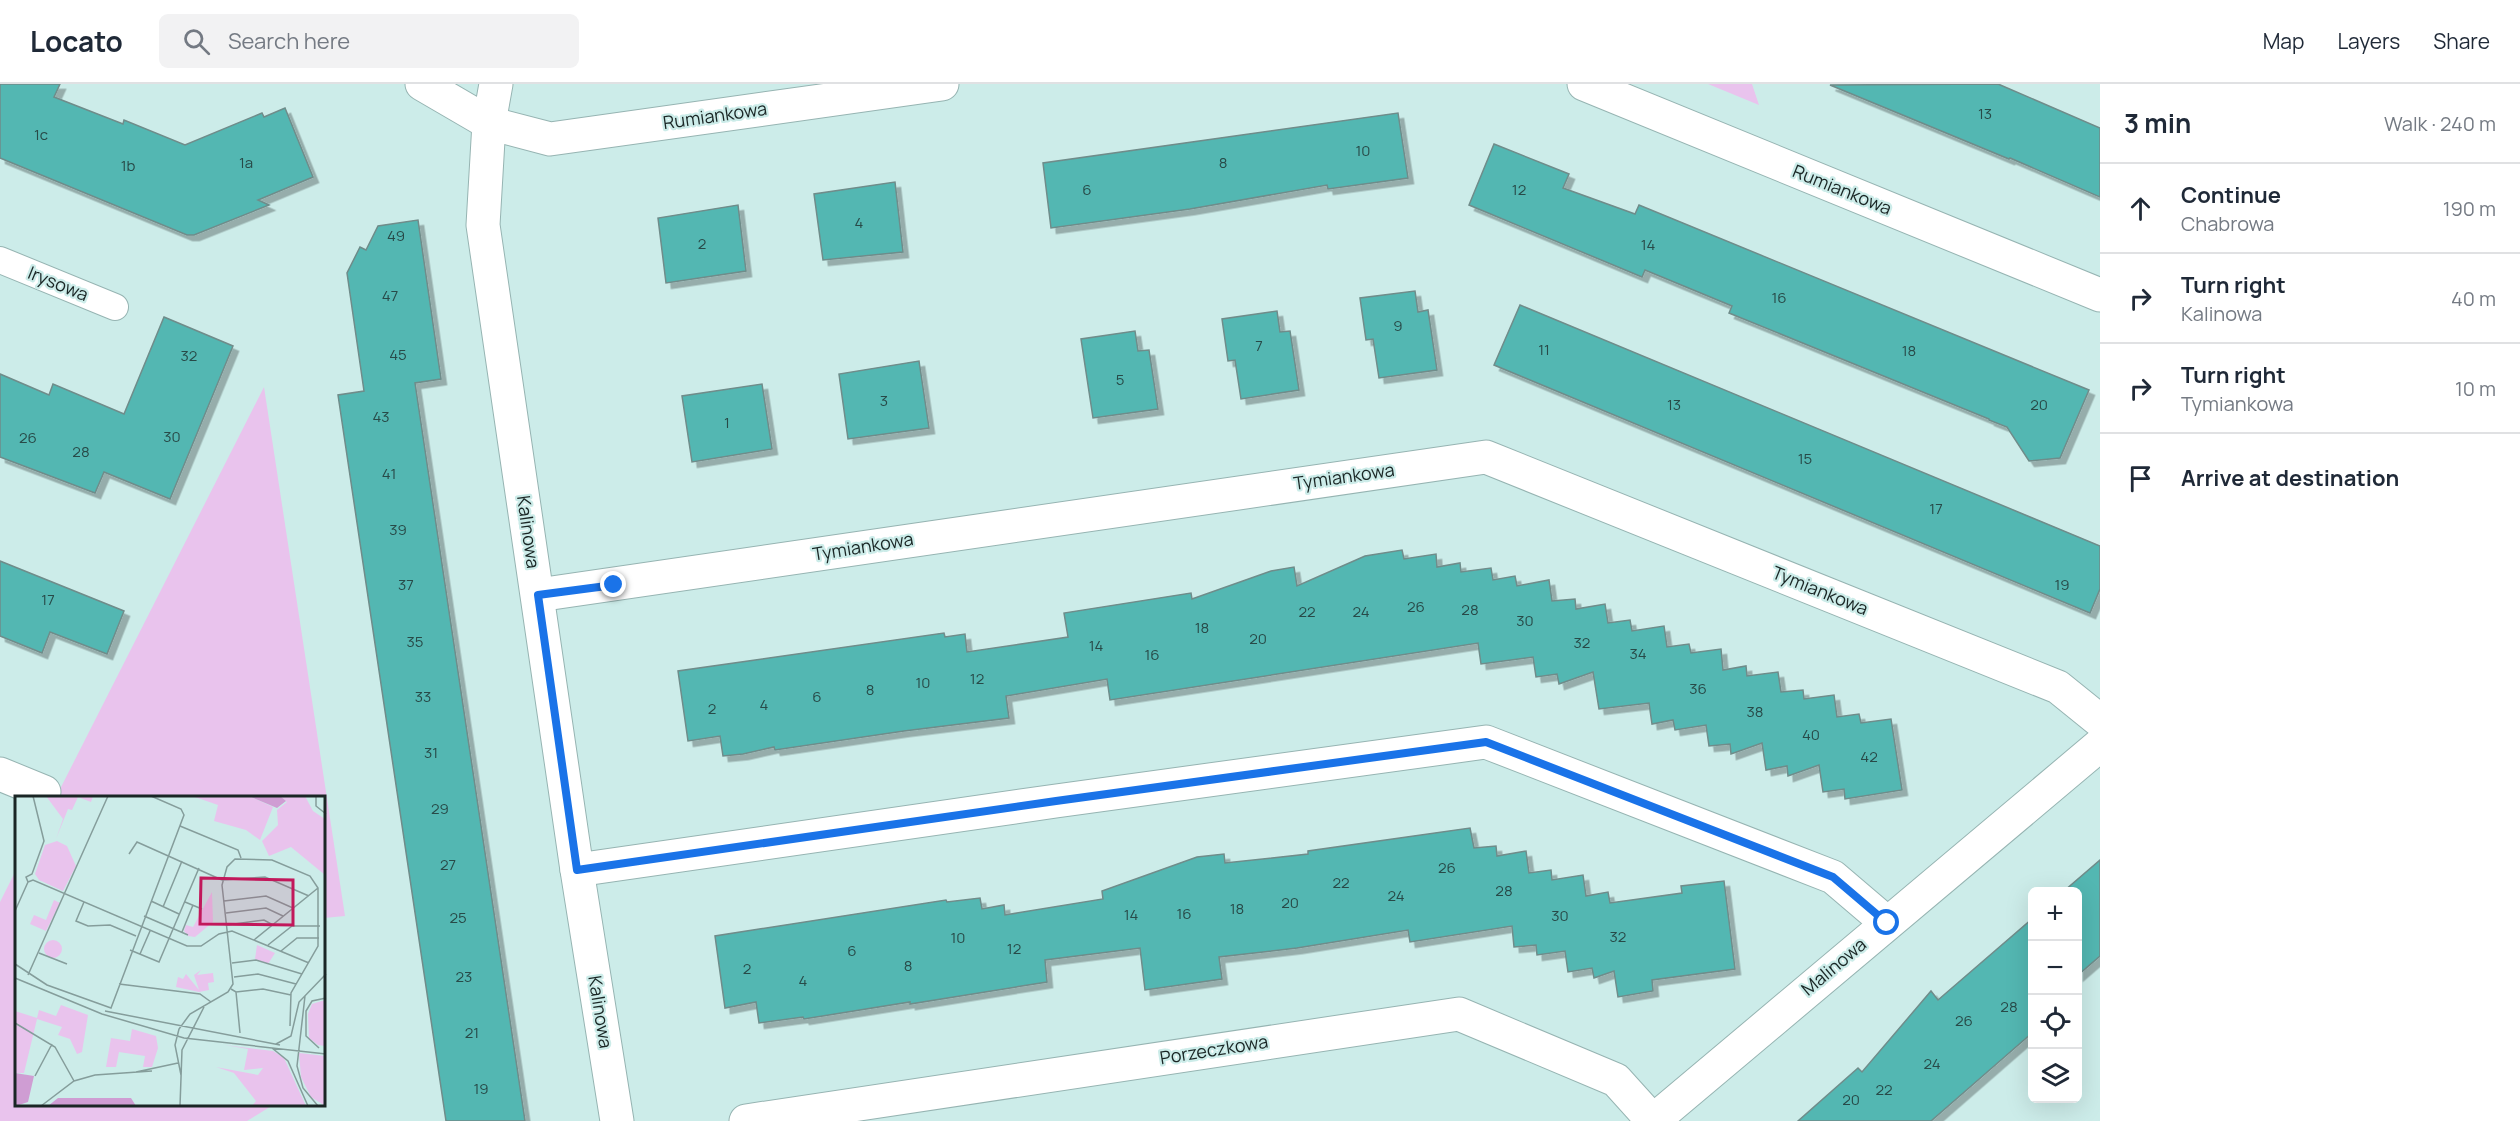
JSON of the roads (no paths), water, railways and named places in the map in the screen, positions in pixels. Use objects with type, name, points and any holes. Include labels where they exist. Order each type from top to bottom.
[{"type":"street","name":"Rumiankowa","points":[[422,84],[489,123],[550,139],[942,84]]},
{"type":"street","name":"Kalinowa","points":[[496,84],[489,123],[483,225],[577,870],[617,1121]]},
{"type":"street","name":"Rumiankowa","points":[[1584,84],[2100,295]]},
{"type":"street","name":"Tymiankowa","points":[[538,595],[1485,457],[2058,687],[2100,721]]},
{"type":"street","points":[[577,870],[1067,799],[1486,742],[1833,877],[1887,923]]},
{"type":"street","name":"Malinowa","points":[[1653,1121],[2100,745]]},
{"type":"street","points":[[0,774],[45,792]]},
{"type":"street","name":"Porzeczkowa","points":[[746,1121],[1460,1014],[1616,1080],[1653,1121]]},
{"type":"lane","name":"Irysowa","points":[[0,260],[115,307]]}]
